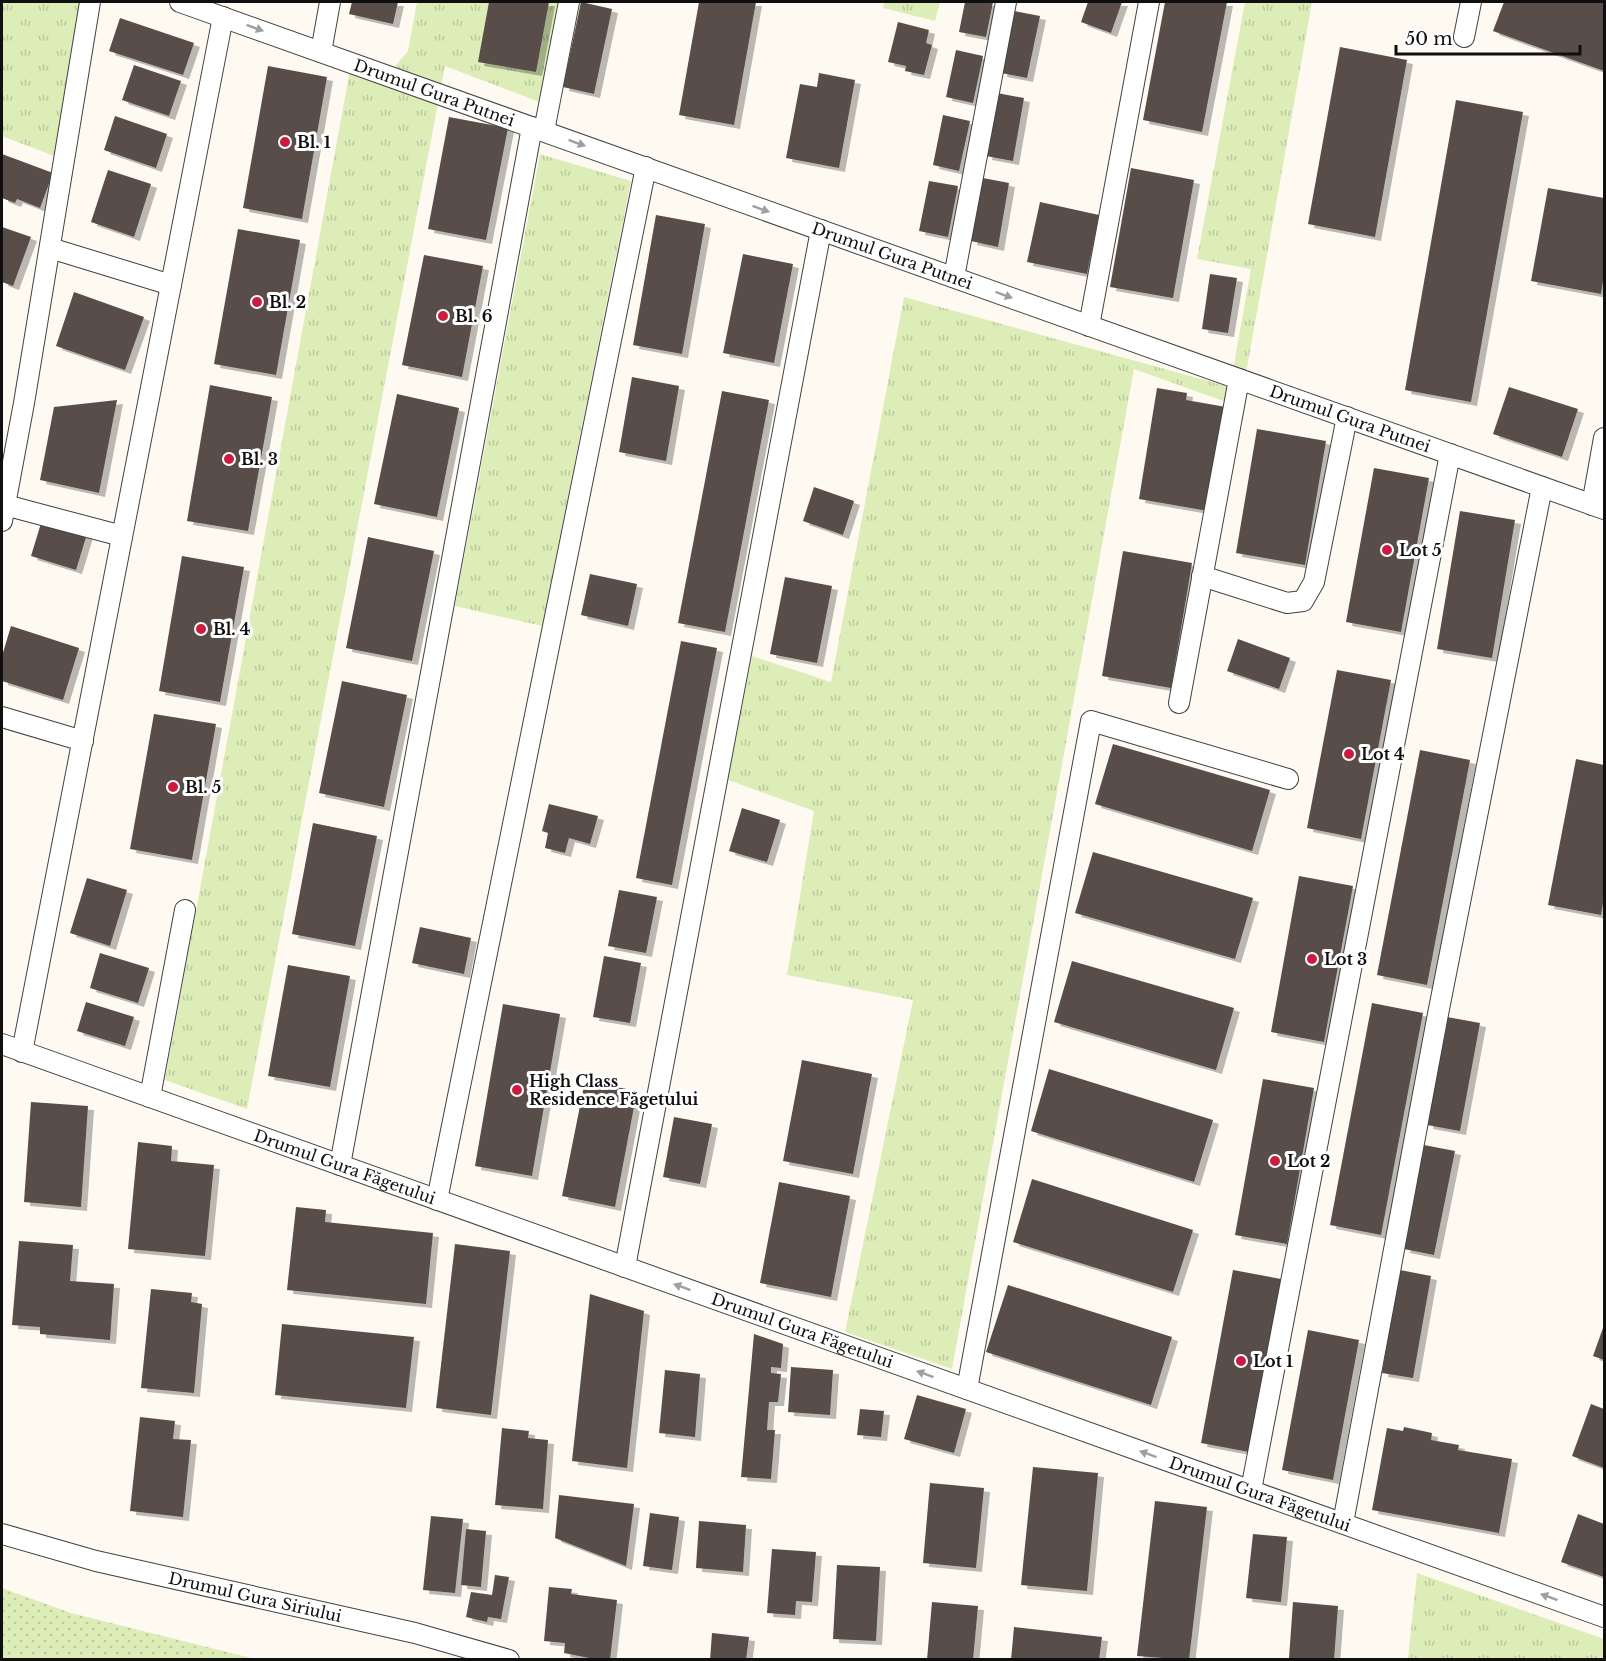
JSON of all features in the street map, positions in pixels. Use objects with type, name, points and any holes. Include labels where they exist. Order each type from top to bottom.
[{"type":"street","points":[[90,2],[24,403],[3,513],[122,537]]},
{"type":"street","name":"Drumul Gura Putnei","points":[[180,2],[1599,507]]},
{"type":"street","points":[[321,52],[330,2]]},
{"type":"street","points":[[340,1165],[538,129],[569,2]]},
{"type":"street","points":[[954,277],[1006,2]]},
{"type":"street","points":[[1089,326],[1149,2]]},
{"type":"street","points":[[1464,37],[1471,2]]},
{"type":"street","points":[[22,1052],[223,17]]},
{"type":"street","points":[[436,1200],[646,168]]},
{"type":"street","points":[[625,1267],[821,230]]},
{"type":"street","points":[[50,248],[171,285]]},
{"type":"street","points":[[1179,703],[1239,379]]},
{"type":"street","points":[[1202,576],[1287,603],[1303,601],[1314,582],[1347,417]]},
{"type":"street","points":[[1599,507],[1605,438]]},
{"type":"street","points":[[1251,1490],[1450,454]]},
{"type":"street","points":[[1343,1523],[1436,1026],[1542,487]]},
{"type":"street","points":[[2,717],[83,741]]},
{"type":"street","points":[[967,1389],[1091,721],[1288,779]]},
{"type":"street","points":[[150,1097],[185,910]]},
{"type":"street","name":"Drumul Gura Făgetului","points":[[2,1044],[1605,1617]]},
{"type":"street","name":"Drumul Gura Siriului","points":[[2,1534],[96,1561],[415,1633],[508,1659]]},
{"type":"green space","points":[[2,2],[84,2],[54,156],[2,136]]},
{"type":"green space","points":[[417,2],[562,2],[542,103],[445,66],[247,1109],[165,1080],[350,70],[380,84],[408,51]]},
{"type":"green space","points":[[884,2],[940,2],[935,21],[883,8]]},
{"type":"green space","points":[[1245,2],[1312,2],[1240,407],[1134,369],[952,1369],[845,1332],[913,1000],[787,975],[814,811],[728,780],[752,656],[831,682],[904,297],[1230,387],[1251,269],[1197,259]]},
{"type":"green space","points":[[540,154],[631,181],[542,626],[455,606]]},
{"type":"green space","points":[[1417,1573],[1604,1639],[1604,1659],[1408,1659]]},
{"type":"green space","points":[[2,1588],[71,1613],[255,1659],[2,1659]]},
{"type":"building","points":[[352,2],[398,2],[393,24],[349,14]]},
{"type":"building","points":[[489,2],[549,2],[536,72],[478,62]]},
{"type":"building","points":[[581,2],[612,9],[594,94],[563,87]]},
{"type":"building","points":[[699,2],[756,2],[734,125],[679,115]]},
{"type":"building","points":[[965,2],[993,2],[986,37],[959,32]]},
{"type":"building","points":[[1088,2],[1122,2],[1111,33],[1081,22]]},
{"type":"building","points":[[1165,2],[1227,2],[1202,132],[1143,120]]},
{"type":"building","points":[[1504,2],[1604,2],[1604,71],[1493,31]]},
{"type":"building","points":[[1014,11],[1040,16],[1027,78],[1001,73]]},
{"type":"building","points":[[120,18],[194,43],[183,75],[109,51]]},
{"type":"building","points":[[898,22],[929,30],[926,43],[932,45],[924,75],[905,71],[906,66],[888,62]]},
{"type":"building","points":[[1340,47],[1407,60],[1375,237],[1308,224]]},
{"type":"building","points":[[956,50],[983,56],[973,103],[946,97]]},
{"type":"building","points":[[134,65],[181,81],[169,116],[122,100]]},
{"type":"building","name":"Bl. 1","points":[[268,66],[327,77],[302,219],[243,208]]},
{"type":"building","points":[[819,73],[855,80],[839,168],[786,158],[800,84],[817,87]]},
{"type":"building","points":[[997,93],[1024,98],[1013,161],[986,156]]},
{"type":"building","points":[[1456,100],[1523,112],[1471,402],[1405,390]]},
{"type":"building","points":[[943,115],[970,121],[959,171],[933,165]]},
{"type":"building","points":[[115,116],[167,134],[156,168],[104,150]]},
{"type":"building","points":[[449,117],[508,128],[486,240],[428,229]]},
{"type":"building","points":[[2,154],[53,173],[40,208],[17,199],[15,203],[2,198]]},
{"type":"building","points":[[1131,168],[1194,180],[1173,298],[1110,287]]},
{"type":"building","points":[[108,170],[151,184],[134,237],[91,222]]},
{"type":"building","points":[[983,178],[1009,183],[998,247],[971,241]]},
{"type":"building","points":[[929,181],[958,186],[948,237],[919,231]]},
{"type":"building","points":[[1548,188],[1604,198],[1604,275],[1601,294],[1531,281]]},
{"type":"building","points":[[1040,202],[1099,215],[1087,274],[1027,262]]},
{"type":"building","points":[[656,215],[705,224],[682,354],[633,345]]},
{"type":"building","points":[[2,227],[31,237],[13,286],[2,282]]},
{"type":"building","name":"Bl. 2","points":[[238,229],[300,240],[276,375],[214,364]]},
{"type":"building","points":[[743,254],[793,264],[774,363],[723,353]]},
{"type":"building","name":"Bl. 6","points":[[424,255],[483,266],[462,377],[402,365]]},
{"type":"building","points":[[1210,274],[1237,278],[1228,333],[1202,329]]},
{"type":"building","points":[[74,292],[144,317],[125,370],[56,346]]},
{"type":"building","points":[[632,377],[679,386],[666,461],[619,452]]},
{"type":"building","name":"Bl. 3","points":[[210,385],[272,397],[248,531],[187,521]]},
{"type":"building","points":[[1509,387],[1578,409],[1562,457],[1493,434]]},
{"type":"building","points":[[1157,388],[1187,393],[1186,400],[1226,407],[1208,511],[1139,499]]},
{"type":"building","points":[[722,391],[769,400],[725,632],[678,623]]},
{"type":"building","points":[[397,394],[459,408],[437,517],[374,504]]},
{"type":"building","points":[[117,400],[99,493],[40,480],[54,407]]},
{"type":"building","points":[[1257,429],[1326,441],[1305,565],[1236,553]]},
{"type":"building","name":"Lot 5","points":[[1374,468],[1429,478],[1401,632],[1346,622]]},
{"type":"building","points":[[814,487],[854,501],[843,535],[803,521]]},
{"type":"building","points":[[1460,511],[1515,520],[1492,658],[1437,649]]},
{"type":"building","points":[[42,520],[87,534],[76,570],[31,556]]},
{"type":"building","points":[[368,537],[434,551],[412,661],[346,648]]},
{"type":"building","points":[[1123,551],[1192,563],[1171,688],[1102,676]]},
{"type":"building","name":"Bl. 4","points":[[182,556],[244,567],[220,702],[159,691]]},
{"type":"building","points":[[590,574],[637,584],[628,626],[581,615]]},
{"type":"building","points":[[785,577],[832,586],[817,663],[770,654]]},
{"type":"building","points":[[11,626],[79,648],[63,700],[2,681],[2,656]]},
{"type":"building","points":[[1238,639],[1290,658],[1279,689],[1227,671]]},
{"type":"building","points":[[681,641],[717,648],[672,885],[636,878]]},
{"type":"building","name":"Lot 4","points":[[1337,670],[1391,680],[1361,839],[1307,828]]},
{"type":"building","points":[[342,681],[407,695],[384,807],[319,793]]},
{"type":"building","name":"Bl. 5","points":[[154,714],[216,724],[192,860],[130,849]]},
{"type":"building","points":[[1113,744],[1270,790],[1252,851],[1095,804]]},
{"type":"building","points":[[1420,750],[1470,760],[1427,985],[1377,975]]},
{"type":"building","points":[[1576,759],[1604,765],[1604,897],[1601,915],[1548,905]]},
{"type":"building","points":[[549,804],[598,816],[590,844],[569,838],[565,853],[545,848],[548,833],[542,831]]},
{"type":"building","points":[[742,808],[780,820],[767,862],[729,851]]},
{"type":"building","points":[[313,823],[377,836],[355,946],[292,934]]},
{"type":"building","points":[[1093,852],[1253,898],[1235,959],[1075,913]]},
{"type":"building","name":"Lot 3","points":[[1299,876],[1353,886],[1324,1042],[1271,1032]]},
{"type":"building","points":[[87,878],[127,890],[110,946],[70,933]]},
{"type":"building","points":[[619,890],[657,897],[646,953],[608,946]]},
{"type":"building","points":[[420,927],[471,938],[464,974],[412,963]]},
{"type":"building","points":[[100,953],[149,968],[138,1003],[90,988]]},
{"type":"building","points":[[604,956],[641,963],[630,1023],[593,1017]]},
{"type":"building","points":[[1072,961],[1234,1008],[1216,1070],[1054,1022]]},
{"type":"building","points":[[288,965],[350,976],[330,1087],[268,1076]]},
{"type":"building","points":[[86,1002],[134,1017],[125,1046],[77,1031]]},
{"type":"building","points":[[1372,1003],[1423,1013],[1381,1235],[1330,1225]]},
{"type":"building","name":"High Class Residence Făgetului","points":[[503,1004],[560,1014],[532,1176],[475,1166]]},
{"type":"building","points":[[1447,1017],[1480,1023],[1460,1131],[1427,1125]]},
{"type":"building","points":[[802,1060],[872,1074],[853,1174],[783,1161]]},
{"type":"building","points":[[1049,1069],[1213,1120],[1194,1182],[1031,1131]]},
{"type":"building","name":"Lot 2","points":[[1263,1079],[1314,1088],[1287,1244],[1235,1235]]},
{"type":"building","points":[[585,1081],[637,1091],[615,1207],[562,1196]]},
{"type":"building","points":[[31,1102],[88,1106],[81,1207],[24,1202]]},
{"type":"building","points":[[674,1117],[712,1124],[700,1184],[663,1177]]},
{"type":"building","points":[[138,1142],[172,1146],[171,1161],[214,1165],[205,1256],[128,1249]]},
{"type":"building","points":[[1424,1145],[1455,1151],[1434,1255],[1404,1249]]},
{"type":"building","points":[[1032,1179],[1193,1230],[1173,1292],[1013,1242]]},
{"type":"building","points":[[779,1182],[850,1196],[831,1297],[760,1283]]},
{"type":"building","points":[[296,1207],[326,1210],[325,1222],[433,1233],[426,1304],[287,1290]]},
{"type":"building","points":[[19,1241],[73,1245],[70,1281],[114,1284],[110,1340],[40,1334],[40,1327],[12,1325]]},
{"type":"building","points":[[455,1244],[510,1251],[491,1415],[436,1408]]},
{"type":"building","name":"Lot 1","points":[[1233,1270],[1281,1279],[1249,1452],[1201,1443]]},
{"type":"building","points":[[1400,1270],[1431,1276],[1413,1378],[1382,1373]]},
{"type":"building","points":[[1008,1285],[1172,1337],[1151,1405],[986,1352]]},
{"type":"building","points":[[151,1289],[192,1293],[191,1302],[202,1304],[194,1393],[141,1388]]},
{"type":"building","points":[[590,1294],[644,1311],[627,1468],[572,1461]]},
{"type":"building","points":[[282,1324],[414,1337],[406,1408],[275,1395]]},
{"type":"building","points":[[1604,1325],[1604,1360],[1593,1356]]},
{"type":"building","points":[[1308,1330],[1359,1340],[1333,1480],[1282,1470]]},
{"type":"building","points":[[754,1334],[783,1344],[781,1368],[771,1367],[771,1373],[781,1374],[778,1402],[769,1402],[767,1430],[775,1430],[771,1479],[741,1477]]},
{"type":"building","points":[[791,1367],[833,1370],[830,1415],[788,1412]]},
{"type":"building","points":[[665,1370],[700,1374],[695,1437],[659,1433]]},
{"type":"building","points":[[917,1395],[966,1409],[954,1453],[904,1439]]},
{"type":"building","points":[[1591,1404],[1604,1409],[1604,1468],[1572,1456]]},
{"type":"building","points":[[860,1409],[884,1411],[881,1437],[857,1435]]},
{"type":"building","points":[[140,1417],[175,1421],[173,1439],[191,1440],[183,1517],[130,1511]]},
{"type":"building","points":[[1404,1427],[1432,1433],[1431,1440],[1459,1445],[1458,1450],[1512,1459],[1499,1533],[1372,1510],[1387,1428],[1403,1431]]},
{"type":"building","points":[[502,1428],[529,1431],[528,1438],[548,1440],[543,1509],[495,1505]]},
{"type":"building","points":[[1033,1467],[1098,1473],[1087,1591],[1021,1585]]},
{"type":"building","points":[[930,1483],[984,1488],[976,1568],[923,1563]]},
{"type":"building","points":[[559,1495],[634,1504],[626,1566],[555,1538]]},
{"type":"building","points":[[1155,1501],[1207,1507],[1189,1660],[1137,1656]]},
{"type":"building","points":[[650,1513],[679,1517],[672,1570],[643,1566]]},
{"type":"building","points":[[1578,1514],[1604,1524],[1604,1577],[1561,1562]]},
{"type":"building","points":[[431,1516],[463,1519],[455,1593],[423,1590]]},
{"type":"building","points":[[699,1521],[746,1525],[743,1572],[696,1568]]},
{"type":"building","points":[[466,1529],[486,1531],[481,1587],[461,1585]]},
{"type":"building","points":[[1253,1534],[1287,1537],[1281,1602],[1246,1598]]},
{"type":"building","points":[[772,1549],[816,1552],[812,1602],[796,1601],[795,1615],[767,1613]]},
{"type":"building","points":[[837,1565],[880,1567],[876,1641],[833,1639]]},
{"type":"building","points":[[495,1575],[509,1577],[501,1619],[488,1617],[487,1622],[466,1617],[471,1592],[492,1595]]},
{"type":"building","points":[[549,1587],[572,1589],[571,1594],[617,1600],[610,1660],[564,1653],[565,1643],[544,1641]]},
{"type":"building","points":[[932,1602],[978,1606],[973,1660],[927,1660]]},
{"type":"building","points":[[1293,1602],[1338,1606],[1334,1660],[1289,1658]]},
{"type":"building","points":[[1014,1627],[1102,1637],[1099,1660],[1011,1660]]},
{"type":"building","points":[[712,1633],[749,1637],[746,1660],[710,1660]]},
{"type":"place","name":"Bl. 1","points":[[285,142]]},
{"type":"place","name":"Bl. 2","points":[[257,302]]},
{"type":"place","name":"Bl. 6","points":[[443,316]]},
{"type":"place","name":"Bl. 3","points":[[229,459]]},
{"type":"place","name":"Lot 5","points":[[1387,550]]},
{"type":"place","name":"Bl. 4","points":[[201,629]]},
{"type":"place","name":"Lot 4","points":[[1349,754]]},
{"type":"place","name":"Bl. 5","points":[[173,787]]},
{"type":"place","name":"Lot 3","points":[[1312,959]]},
{"type":"place","name":"High Class Residence Făgetului","points":[[517,1090]]},
{"type":"place","name":"Lot 2","points":[[1275,1161]]},
{"type":"place","name":"Lot 1","points":[[1241,1361]]}]
